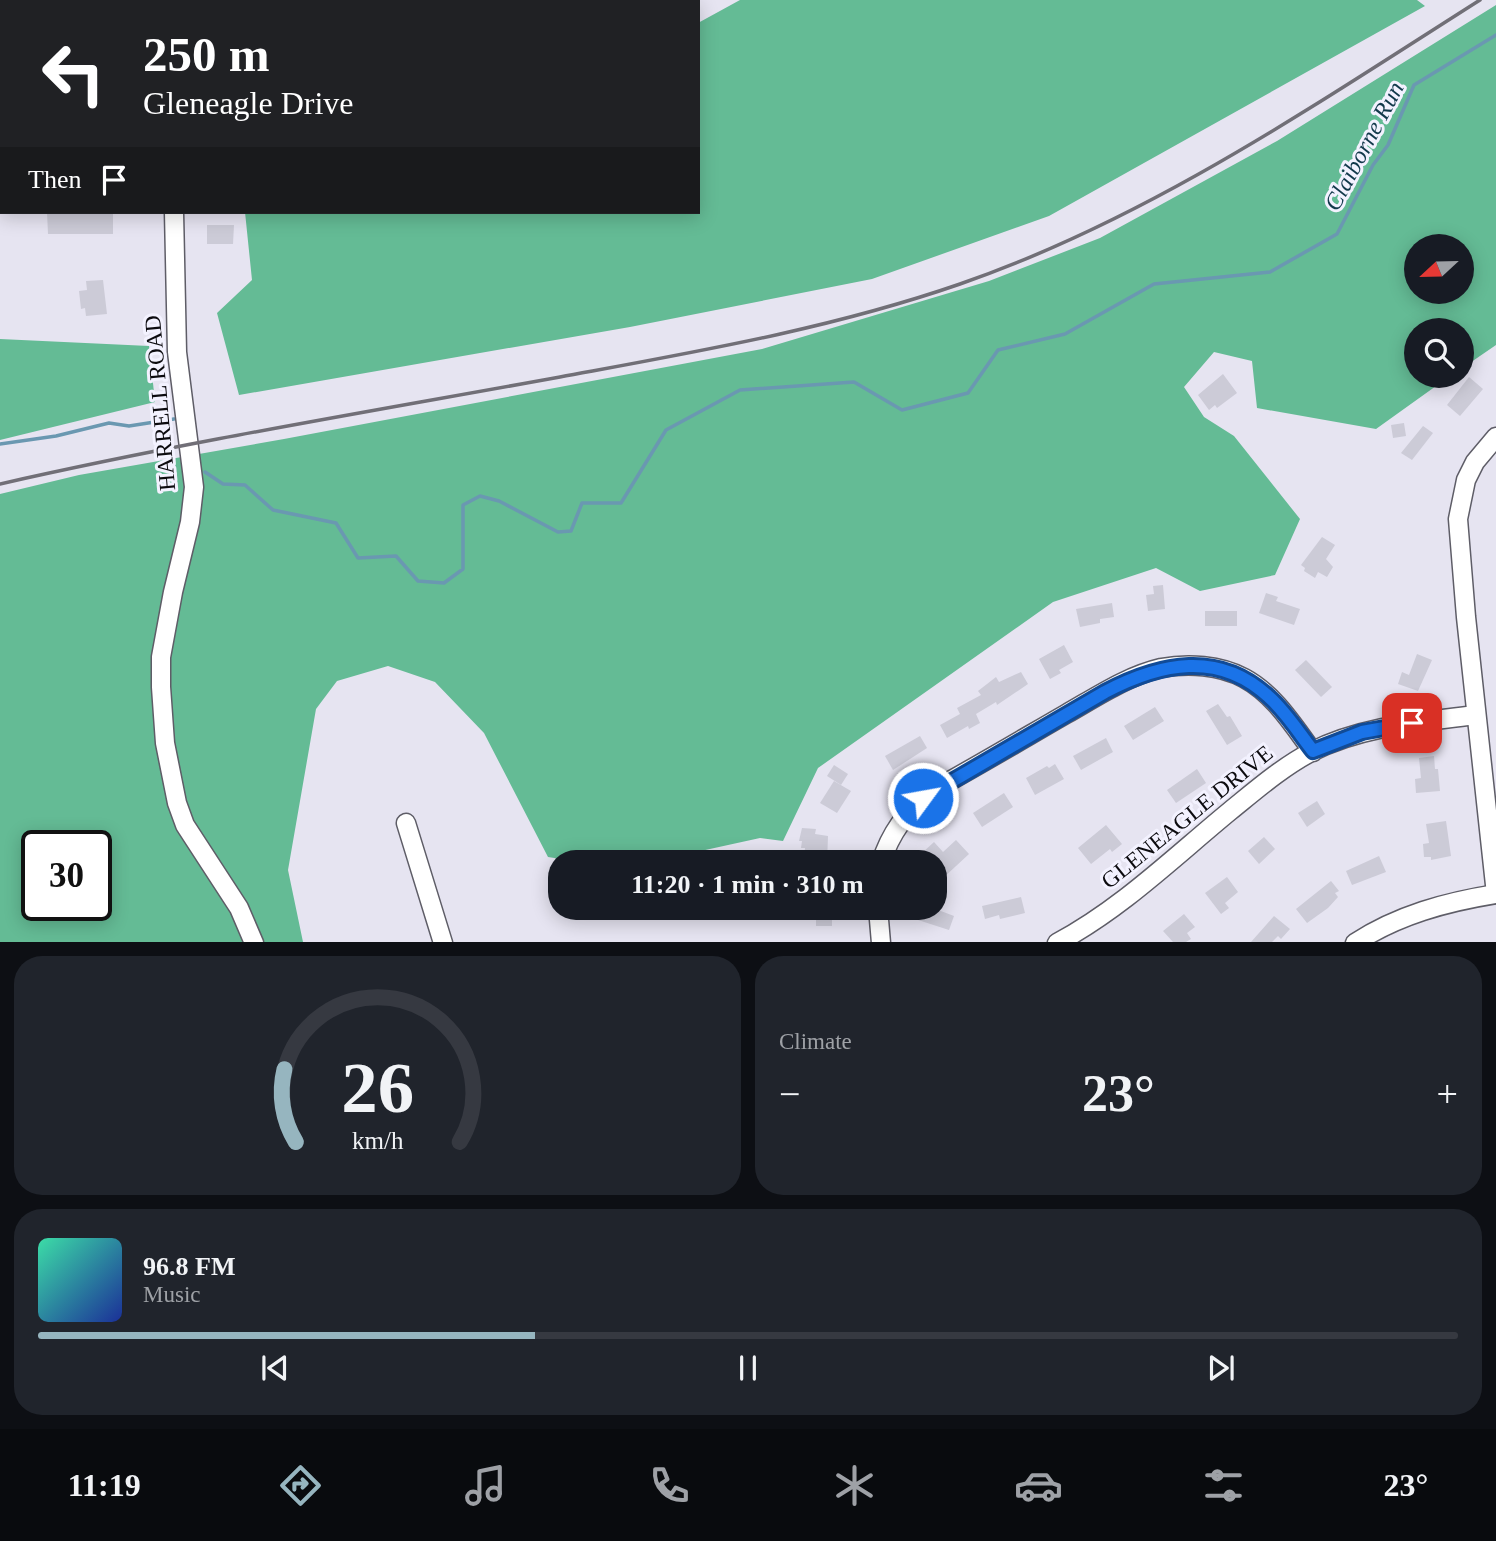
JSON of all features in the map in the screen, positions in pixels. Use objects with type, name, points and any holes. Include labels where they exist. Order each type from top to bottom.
[{"type":"street","name":"HARRELL ROAD","points":[[174,214],[177,352],[194,487],[190,522],[170,604],[161,657],[165,743],[177,803],[185,825],[239,908],[254,942]]},
{"type":"street","points":[[1356,942],[1401,918],[1463,899],[1496,894],[1458,519],[1466,480],[1475,461],[1496,437]]},
{"type":"street","points":[[885,850],[897,825],[932,791],[1105,692],[1137,676],[1159,669],[1175,666],[1205,667],[1247,679],[1278,705],[1313,751]]},
{"type":"street","name":"GLENEAGLE DRIVE","points":[[1059,942],[1105,914],[1266,782],[1313,751],[1362,732],[1391,725],[1476,715]]},
{"type":"street","points":[[406,823],[443,942]]},
{"type":"street","points":[[879,920],[881,942]]},
{"type":"green space","points":[[740,0],[1417,0],[1425,6],[1049,216],[872,279],[630,327],[239,395],[217,313],[252,280],[245,214],[700,214],[700,22]]},
{"type":"green space","points":[[1496,5],[1496,345],[1474,360],[1474,318],[1404,318],[1404,388],[1433,388],[1376,429],[1257,408],[1252,361],[1214,352],[1184,387],[1204,417],[1234,436],[1300,519],[1275,575],[1200,591],[1156,568],[1053,602],[818,768],[783,841],[760,838],[705,850],[548,850],[548,857],[484,733],[435,682],[388,666],[337,681],[316,709],[288,870],[303,942],[0,942],[0,494],[79,475],[762,349],[989,281],[1100,238],[1277,141]]},
{"type":"green space","points":[[0,339],[149,346],[155,402],[0,440]]},
{"type":"building","points":[[47,214],[113,214],[113,234],[48,234]]},
{"type":"building","points":[[207,225],[234,225],[233,244],[207,244]]},
{"type":"building","points":[[103,280],[107,314],[86,316],[85,308],[81,309],[79,291],[87,290],[86,281]]},
{"type":"building","points":[[1223,374],[1237,393],[1217,408],[1215,405],[1209,410],[1198,395]]},
{"type":"building","points":[[1474,381],[1483,389],[1460,416],[1447,405],[1460,388],[1474,388]]},
{"type":"building","points":[[1404,423],[1406,436],[1393,438],[1391,425]]},
{"type":"building","points":[[1423,426],[1433,433],[1412,460],[1401,453]]},
{"type":"building","points":[[1322,537],[1335,545],[1326,559],[1333,567],[1327,577],[1318,572],[1315,578],[1304,571],[1305,568],[1301,565]]},
{"type":"building","points":[[1163,585],[1165,609],[1148,611],[1146,595],[1154,594],[1153,586]]},
{"type":"building","points":[[1266,593],[1278,597],[1276,601],[1300,609],[1294,625],[1259,613]]},
{"type":"building","points":[[1112,603],[1114,617],[1080,627],[1076,609]]},
{"type":"building","points":[[1205,611],[1237,611],[1237,626],[1205,626]]},
{"type":"building","points":[[1064,645],[1073,662],[1050,679],[1039,659]]},
{"type":"building","points":[[1417,654],[1432,660],[1418,691],[1398,684],[1402,672],[1409,675]]},
{"type":"building","points":[[1306,660],[1332,687],[1321,697],[1295,670]]},
{"type":"building","points":[[1021,672],[1028,684],[997,705],[996,702],[976,714],[980,723],[969,729],[968,726],[947,738],[940,725],[960,714],[957,708],[981,695],[978,691],[996,677],[999,682]]},
{"type":"building","points":[[1218,704],[1227,717],[1230,716],[1242,736],[1227,745],[1206,711]]},
{"type":"building","points":[[1155,707],[1164,721],[1133,740],[1124,726]]},
{"type":"building","points":[[920,736],[927,748],[893,770],[885,756]]},
{"type":"building","points":[[1106,738],[1113,752],[1081,770],[1073,756]]},
{"type":"building","points":[[1434,756],[1440,791],[1416,793],[1415,779],[1421,778],[1419,758]]},
{"type":"building","points":[[1055,764],[1064,779],[1035,795],[1026,778]]},
{"type":"building","points":[[834,765],[848,774],[841,785],[827,776]]},
{"type":"building","points":[[1197,769],[1206,783],[1176,803],[1167,790]]},
{"type":"building","points":[[834,781],[851,791],[837,813],[820,803]]},
{"type":"building","points":[[1004,793],[1013,807],[982,827],[973,813]]},
{"type":"building","points":[[1317,801],[1325,814],[1307,827],[1298,813]]},
{"type":"building","points":[[1446,821],[1451,856],[1431,860],[1431,857],[1424,857],[1423,844],[1429,843],[1426,824]]},
{"type":"building","points":[[1106,825],[1122,844],[1112,852],[1110,849],[1091,864],[1078,848]]},
{"type":"building","points":[[802,828],[816,829],[815,834],[828,836],[827,850],[805,850],[801,848],[802,841],[799,841]]},
{"type":"building","points":[[1264,837],[1275,849],[1259,864],[1248,851]]},
{"type":"building","points":[[956,840],[969,854],[947,874],[947,850]]},
{"type":"building","points":[[934,842],[941,850],[925,850]]},
{"type":"building","points":[[1379,856],[1386,872],[1352,885],[1346,871]]},
{"type":"building","points":[[1227,877],[1238,892],[1225,903],[1229,908],[1221,914],[1205,893]]},
{"type":"building","points":[[1331,881],[1339,891],[1335,893],[1338,897],[1307,923],[1296,909]]},
{"type":"building","points":[[1021,897],[1025,913],[1000,919],[999,915],[985,919],[982,906]]},
{"type":"building","points":[[947,913],[954,916],[949,930],[918,920],[947,920]]},
{"type":"building","points":[[1184,914],[1195,927],[1187,933],[1191,939],[1186,942],[1173,942],[1163,931]]},
{"type":"building","points":[[1274,916],[1290,929],[1281,939],[1278,936],[1272,942],[1251,942]]},
{"type":"building","points":[[816,920],[832,920],[832,926],[816,926]]},
{"type":"waterway","name":"Claiborne Run","points":[[205,472],[223,484],[245,485],[273,510],[336,523],[358,558],[396,556],[418,581],[444,583],[463,569],[463,505],[480,496],[499,501],[558,532],[571,531],[582,503],[621,503],[666,430],[740,390],[854,382],[902,410],[968,393],[998,350],[1065,334],[1154,284],[1270,272],[1337,234],[1373,165],[1388,145],[1414,85],[1496,35]]},
{"type":"waterway","name":"Claiborne Run","points":[[0,444],[56,436],[109,423],[129,426],[174,419]]},
{"type":"railway","points":[[0,484],[209,441],[762,338],[862,314],[960,284],[1097,227],[1163,194],[1292,119],[1480,0]]},
{"type":"route","points":[[923,798],[1105,692],[1137,676],[1175,666],[1214,668],[1247,679],[1278,705],[1313,751],[1362,732],[1412,723]]}]
